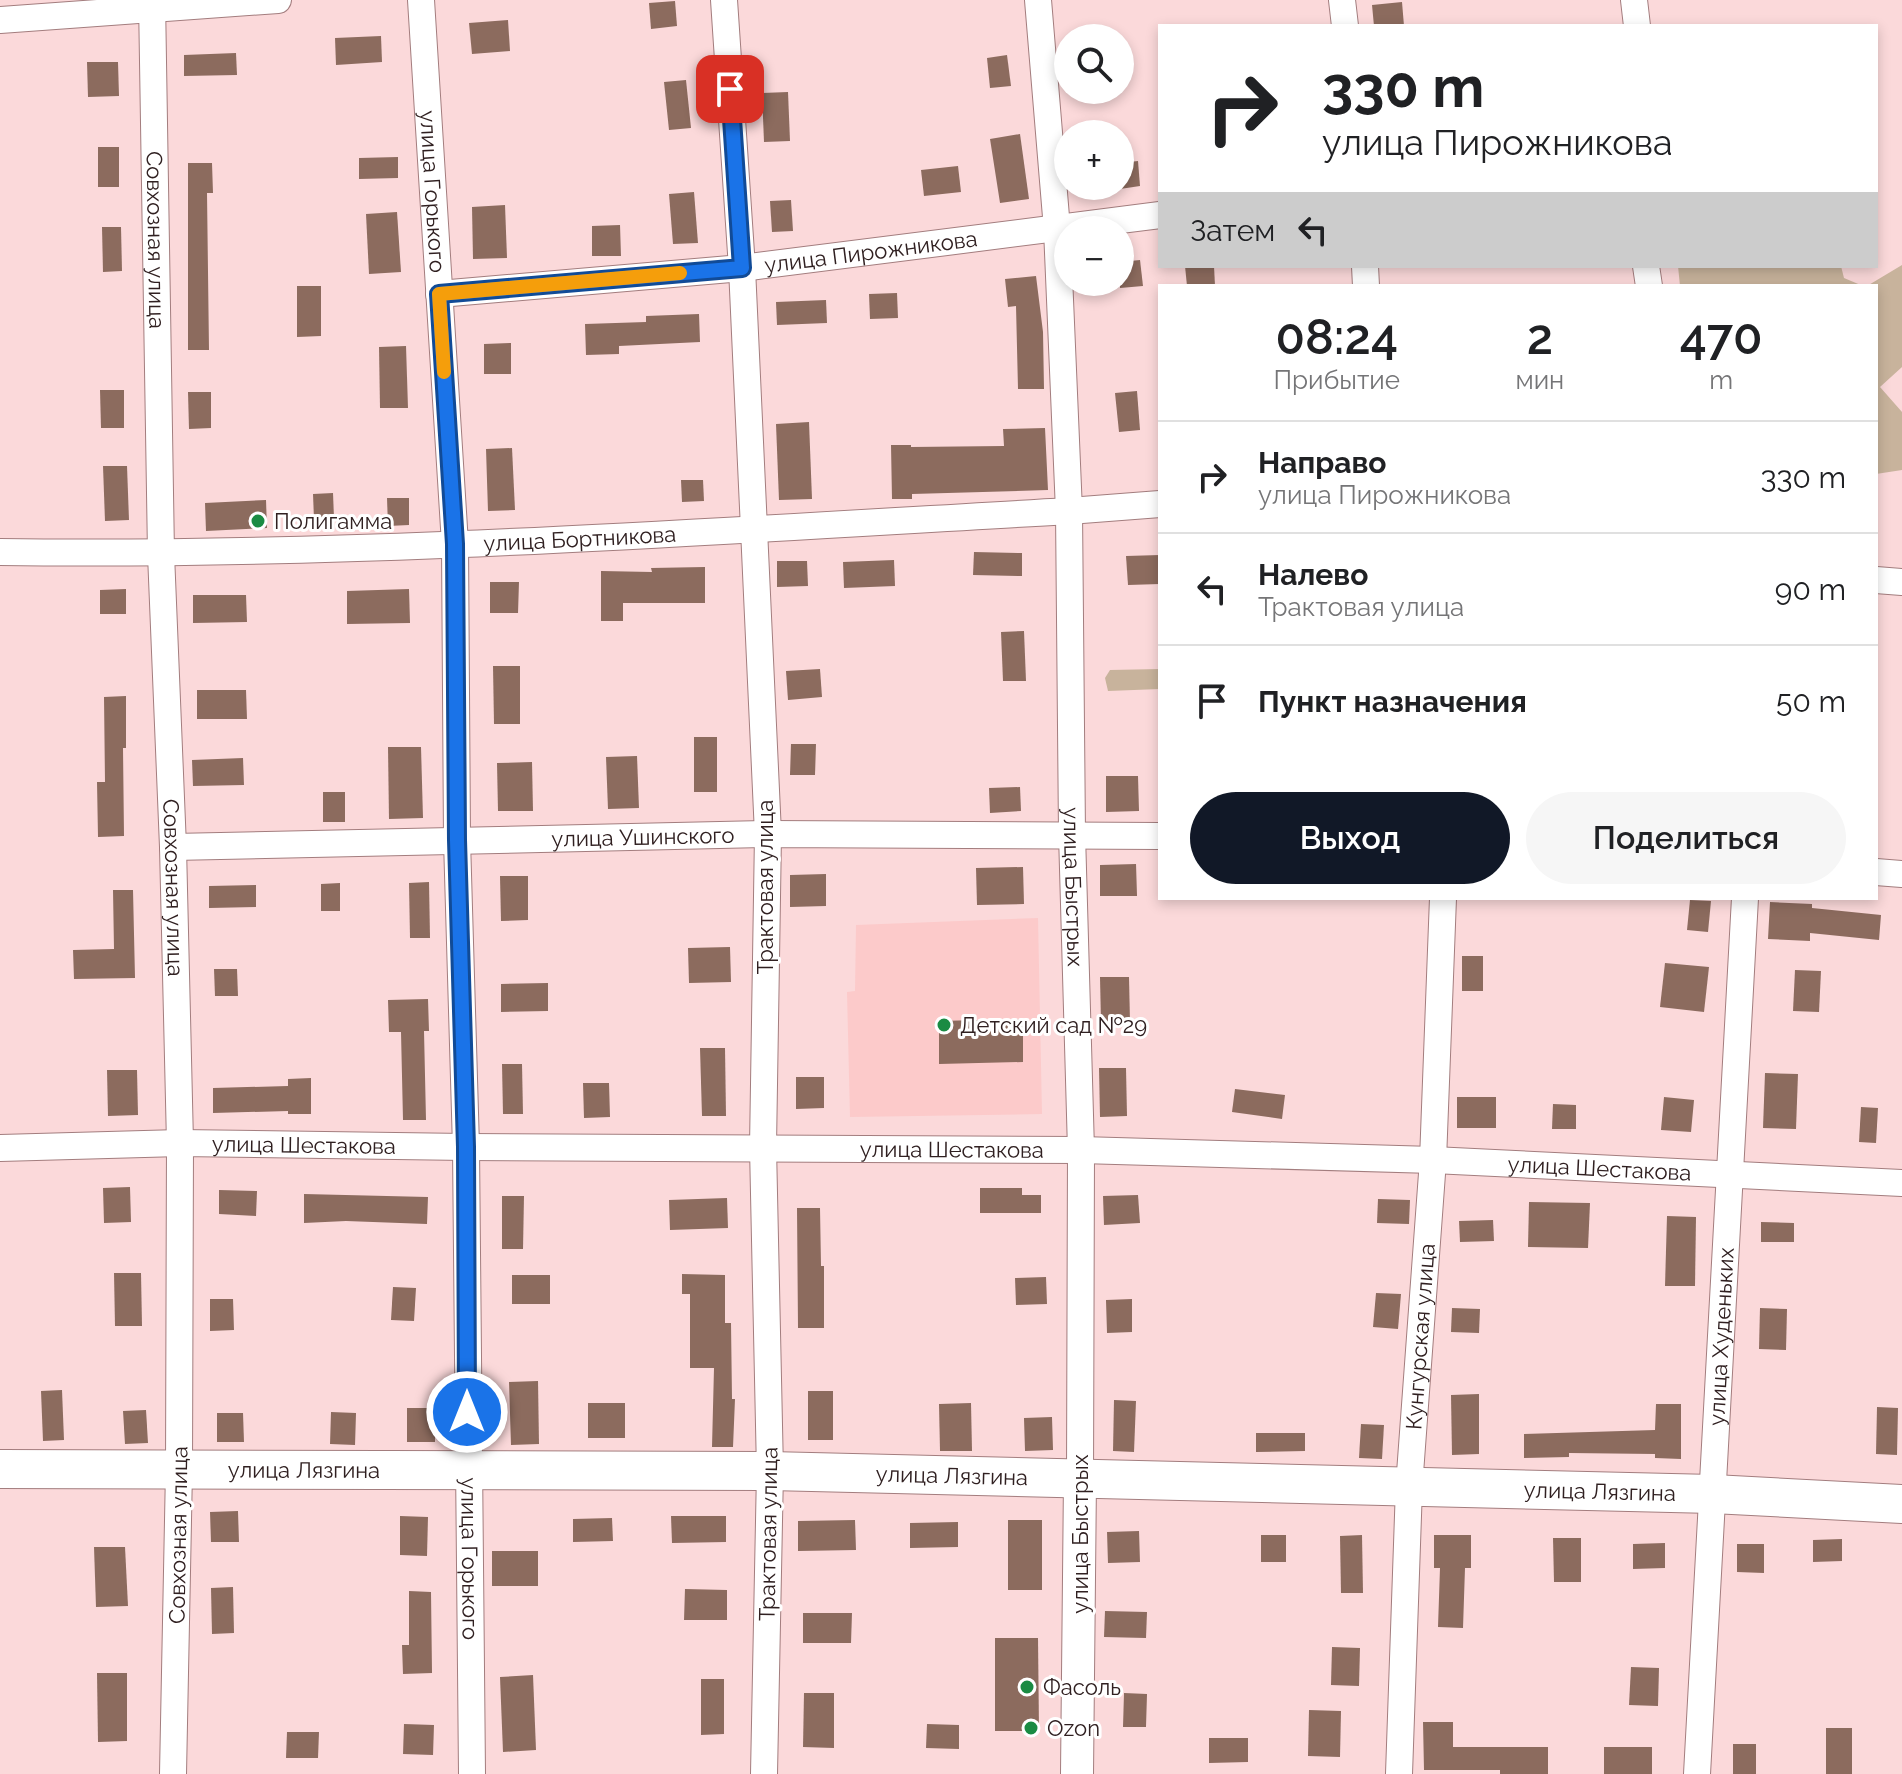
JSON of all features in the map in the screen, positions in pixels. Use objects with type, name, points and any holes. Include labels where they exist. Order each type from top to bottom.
[{"type":"main road","name":"улица Лязгина","points":[[0,1469],[770,1471],[1713,1494],[1902,1504]]},
{"type":"street","points":[[0,20],[152,5],[278,0]]},
{"type":"street","name":"улица Горького","points":[[421,0],[455,544],[457,840],[466,1147],[472,1774]]},
{"type":"street","name":"Трактовая улица","points":[[724,0],[742,268],[768,834],[763,1147],[770,1471],[764,1774]]},
{"type":"street","name":"улица Быстрых","points":[[1038,0],[1056,216]]},
{"type":"street","points":[[1342,0],[1345,24]]},
{"type":"street","points":[[1634,0],[1637,24]]},
{"type":"street","name":"Совхозная улица","points":[[152,5],[161,554],[173,847],[180,1143],[179,1470],[173,1774]]},
{"type":"street","name":"улица Пирожникова","points":[[1134,219],[1158,215]]},
{"type":"street","name":"улица Пирожникова","points":[[439,294],[742,268],[1054,229]]},
{"type":"street","name":"улица Быстрых","points":[[1060,296],[1069,511],[1072,834],[1081,1150],[1077,1774]]},
{"type":"street","name":"улица Бортникова","points":[[0,552],[161,554],[455,544],[1158,504]]},
{"type":"street","points":[[1878,580],[1902,582]]},
{"type":"street","name":"улица Ушинского","points":[[173,847],[768,834],[1158,836]]},
{"type":"street","points":[[1878,872],[1902,874]]},
{"type":"street","name":"Кунгурская улица","points":[[1399,1774],[1409,1487],[1433,1160],[1443,900]]},
{"type":"street","name":"улица Худеньких","points":[[1697,1774],[1745,900]]},
{"type":"street","name":"улица Шестакова","points":[[0,1148],[180,1143],[1081,1150],[1433,1160],[1902,1183]]},
{"type":"shaded area","points":[[1902,265],[1902,367],[1880,387],[1902,412],[1902,470],[1878,474],[1878,284],[1870,284]]},
{"type":"shaded area","points":[[1678,268],[1842,268],[1844,278],[1858,284],[1680,284]]},
{"type":"shaded area","points":[[1158,669],[1158,689],[1108,691],[1105,678],[1110,670]]},
{"type":"shaded area","name":"Детский сад №29","points":[[1038,918],[1042,1114],[850,1117],[847,992],[855,991],[856,925]]},
{"type":"building","points":[[675,1],[677,26],[651,29],[649,3]]},
{"type":"building","points":[[1402,2],[1404,24],[1374,24],[1372,5]]},
{"type":"building","points":[[508,20],[510,51],[472,54],[469,23]]},
{"type":"building","points":[[381,36],[382,62],[336,65],[335,38]]},
{"type":"building","points":[[236,53],[237,75],[184,76],[184,55]]},
{"type":"building","points":[[1007,55],[1011,86],[990,88],[987,58]]},
{"type":"building","points":[[87,62],[118,62],[119,96],[88,97]]},
{"type":"building","points":[[686,80],[691,128],[669,130],[664,82]]},
{"type":"building","points":[[788,92],[790,141],[764,142],[762,93]]},
{"type":"building","points":[[1020,134],[1029,199],[1000,203],[990,139]]},
{"type":"building","points":[[98,147],[119,147],[119,187],[98,187]]},
{"type":"building","points":[[398,157],[398,178],[359,179],[359,158]]},
{"type":"building","points":[[1134,161],[1138,161],[1140,186],[1134,187]]},
{"type":"building","points":[[188,163],[212,163],[213,193],[207,193],[209,350],[188,350]]},
{"type":"building","points":[[958,166],[961,192],[924,196],[921,170]]},
{"type":"building","points":[[694,192],[698,243],[673,244],[669,194]]},
{"type":"building","points":[[791,200],[793,231],[772,232],[770,201]]},
{"type":"building","points":[[505,205],[507,258],[473,259],[472,207]]},
{"type":"building","points":[[397,212],[401,272],[369,274],[366,214]]},
{"type":"building","points":[[620,225],[621,256],[592,256],[592,226]]},
{"type":"building","points":[[102,227],[121,227],[122,271],[103,272]]},
{"type":"building","points":[[1140,260],[1143,286],[1134,287],[1134,261]]},
{"type":"building","points":[[1185,268],[1214,268],[1215,284],[1187,284]]},
{"type":"building","points":[[1036,276],[1043,332],[1044,389],[1018,389],[1016,306],[1008,307],[1005,279]]},
{"type":"building","points":[[297,286],[321,286],[321,336],[297,337]]},
{"type":"building","points":[[897,293],[898,318],[870,319],[869,294]]},
{"type":"building","points":[[826,300],[827,323],[777,325],[776,302]]},
{"type":"building","points":[[699,314],[700,342],[619,346],[619,354],[586,355],[585,324],[646,322],[646,316]]},
{"type":"building","points":[[511,343],[511,374],[484,374],[484,344]]},
{"type":"building","points":[[406,346],[408,408],[380,408],[379,347]]},
{"type":"building","points":[[100,390],[124,390],[124,428],[101,428]]},
{"type":"building","points":[[1137,391],[1140,430],[1119,432],[1115,393]]},
{"type":"building","points":[[188,392],[211,392],[211,428],[189,429]]},
{"type":"building","points":[[809,422],[812,499],[779,500],[776,424]]},
{"type":"building","points":[[1045,428],[1048,490],[912,494],[912,499],[892,499],[891,445],[1004,446],[1003,429]]},
{"type":"building","points":[[512,448],[515,510],[488,511],[486,449]]},
{"type":"building","points":[[103,466],[127,466],[129,520],[105,521]]},
{"type":"building","points":[[681,480],[703,480],[704,501],[682,502]]},
{"type":"building","points":[[333,493],[334,518],[314,519],[313,494]]},
{"type":"building","points":[[387,498],[409,498],[409,525],[388,526]]},
{"type":"building","points":[[266,500],[267,528],[206,531],[205,503]]},
{"type":"building","points":[[974,552],[1022,553],[1022,576],[973,575]]},
{"type":"building","points":[[1158,555],[1158,584],[1128,585],[1126,556]]},
{"type":"building","points":[[894,560],[895,586],[844,588],[843,562]]},
{"type":"building","points":[[777,561],[807,561],[808,586],[777,587]]},
{"type":"building","points":[[705,567],[705,603],[623,603],[623,621],[601,621],[601,571],[652,572],[651,568]]},
{"type":"building","points":[[490,582],[519,582],[518,613],[490,613]]},
{"type":"building","points":[[126,589],[126,614],[100,614],[100,590]]},
{"type":"building","points":[[409,589],[410,623],[347,624],[347,591]]},
{"type":"building","points":[[193,595],[246,595],[247,622],[193,623]]},
{"type":"building","points":[[1024,631],[1026,681],[1003,681],[1001,632]]},
{"type":"building","points":[[493,666],[520,666],[520,724],[494,724]]},
{"type":"building","points":[[820,669],[822,697],[788,700],[786,671]]},
{"type":"building","points":[[197,690],[246,690],[247,719],[197,719]]},
{"type":"building","points":[[126,696],[124,836],[98,837],[97,782],[105,782],[104,697]]},
{"type":"building","points":[[694,737],[717,737],[717,792],[694,792]]},
{"type":"building","points":[[791,744],[816,744],[815,775],[790,775]]},
{"type":"building","points":[[388,747],[421,747],[423,818],[389,819]]},
{"type":"building","points":[[637,756],[639,808],[608,809],[606,757]]},
{"type":"building","points":[[243,758],[244,785],[193,786],[192,760]]},
{"type":"building","points":[[532,762],[533,811],[498,811],[497,763]]},
{"type":"building","points":[[1106,776],[1138,776],[1139,811],[1106,812]]},
{"type":"building","points":[[1020,787],[1021,811],[990,813],[989,788]]},
{"type":"building","points":[[323,792],[345,792],[345,822],[323,822]]},
{"type":"building","points":[[1136,864],[1137,896],[1100,896],[1100,865]]},
{"type":"building","points":[[1023,867],[1024,904],[977,905],[976,868]]},
{"type":"building","points":[[826,874],[826,906],[790,907],[790,875]]},
{"type":"building","points":[[500,876],[528,876],[528,920],[501,921]]},
{"type":"building","points":[[429,882],[430,938],[410,938],[409,883]]},
{"type":"building","points":[[340,883],[340,911],[321,911],[321,884]]},
{"type":"building","points":[[256,885],[256,907],[209,908],[209,886]]},
{"type":"building","points":[[113,890],[133,890],[135,978],[74,979],[73,950],[114,949]]},
{"type":"building","points":[[1690,900],[1711,901],[1708,932],[1687,930]]},
{"type":"building","points":[[1770,902],[1812,904],[1812,908],[1881,915],[1879,940],[1810,933],[1810,941],[1768,939]]},
{"type":"building","points":[[730,947],[731,982],[689,983],[688,948]]},
{"type":"building","points":[[1462,956],[1483,956],[1483,991],[1462,991]]},
{"type":"building","points":[[1665,963],[1709,967],[1704,1012],[1660,1007]]},
{"type":"building","points":[[214,969],[237,969],[238,996],[215,996]]},
{"type":"building","points":[[1795,970],[1821,971],[1819,1012],[1793,1011]]},
{"type":"building","points":[[1100,977],[1129,977],[1130,1022],[1101,1023]]},
{"type":"building","points":[[548,983],[548,1011],[501,1012],[501,984]]},
{"type":"building","points":[[428,999],[429,1031],[424,1031],[426,1120],[403,1120],[401,1032],[389,1032],[388,1000]]},
{"type":"building","points":[[1023,1019],[1023,1062],[939,1064],[939,1021]]},
{"type":"building","points":[[700,1048],[725,1048],[726,1116],[702,1116]]},
{"type":"building","points":[[502,1064],[522,1064],[523,1114],[503,1114]]},
{"type":"building","points":[[1099,1068],[1126,1068],[1127,1116],[1100,1117]]},
{"type":"building","points":[[107,1070],[137,1070],[138,1115],[108,1116]]},
{"type":"building","points":[[1765,1073],[1798,1074],[1796,1129],[1763,1128]]},
{"type":"building","points":[[796,1077],[824,1077],[824,1108],[796,1109]]},
{"type":"building","points":[[311,1078],[311,1114],[288,1114],[288,1111],[213,1113],[213,1088],[288,1086],[288,1079]]},
{"type":"building","points":[[583,1083],[609,1083],[610,1117],[584,1118]]},
{"type":"building","points":[[1235,1089],[1285,1095],[1282,1119],[1232,1112]]},
{"type":"building","points":[[1457,1097],[1496,1097],[1496,1128],[1457,1128]]},
{"type":"building","points":[[1664,1097],[1694,1100],[1691,1132],[1661,1130]]},
{"type":"building","points":[[1553,1104],[1576,1105],[1576,1129],[1552,1129]]},
{"type":"building","points":[[1861,1107],[1878,1108],[1876,1143],[1859,1142]]},
{"type":"building","points":[[130,1187],[131,1222],[104,1223],[103,1188]]},
{"type":"building","points":[[980,1188],[1022,1188],[1022,1195],[1041,1195],[1041,1213],[980,1213]]},
{"type":"building","points":[[219,1190],[257,1191],[256,1216],[219,1214]]},
{"type":"building","points":[[304,1194],[428,1197],[427,1224],[304,1223]]},
{"type":"building","points":[[1138,1195],[1140,1223],[1104,1225],[1103,1196]]},
{"type":"building","points":[[502,1196],[524,1196],[523,1249],[502,1249]]},
{"type":"building","points":[[727,1198],[728,1228],[670,1230],[669,1200]]},
{"type":"building","points":[[1378,1199],[1410,1200],[1409,1224],[1377,1223]]},
{"type":"building","points":[[1529,1202],[1590,1203],[1588,1248],[1528,1247]]},
{"type":"building","points":[[797,1208],[820,1208],[824,1328],[798,1328]]},
{"type":"building","points":[[1667,1216],[1696,1217],[1695,1286],[1665,1286]]},
{"type":"building","points":[[1493,1220],[1494,1241],[1460,1242],[1459,1221]]},
{"type":"building","points":[[1761,1222],[1794,1223],[1794,1242],[1761,1242]]},
{"type":"building","points":[[114,1273],[141,1273],[142,1326],[115,1326]]},
{"type":"building","points":[[682,1274],[725,1275],[725,1323],[731,1323],[732,1399],[735,1399],[733,1447],[712,1447],[714,1368],[690,1368],[690,1294],[682,1294]]},
{"type":"building","points":[[512,1275],[550,1275],[550,1304],[512,1304]]},
{"type":"building","points":[[1046,1277],[1047,1304],[1016,1305],[1015,1278]]},
{"type":"building","points":[[393,1287],[416,1288],[414,1321],[391,1320]]},
{"type":"building","points":[[1376,1293],[1401,1294],[1398,1329],[1373,1327]]},
{"type":"building","points":[[210,1299],[233,1299],[234,1330],[210,1331]]},
{"type":"building","points":[[1132,1299],[1132,1332],[1107,1333],[1106,1300]]},
{"type":"building","points":[[1452,1308],[1480,1309],[1479,1333],[1451,1332]]},
{"type":"building","points":[[1760,1308],[1787,1309],[1786,1350],[1759,1349]]},
{"type":"building","points":[[538,1381],[539,1444],[511,1445],[509,1382]]},
{"type":"building","points":[[62,1390],[64,1440],[43,1441],[41,1391]]},
{"type":"building","points":[[808,1391],[833,1391],[833,1440],[808,1440]]},
{"type":"building","points":[[1479,1394],[1479,1454],[1452,1455],[1451,1395]]},
{"type":"building","points":[[1114,1400],[1136,1401],[1134,1452],[1113,1451]]},
{"type":"building","points":[[588,1403],[625,1403],[625,1438],[588,1438]]},
{"type":"building","points":[[971,1403],[972,1451],[940,1451],[939,1404]]},
{"type":"building","points":[[1656,1404],[1681,1404],[1681,1459],[1655,1458],[1655,1454],[1569,1453],[1569,1457],[1524,1458],[1524,1434],[1655,1430]]},
{"type":"building","points":[[1877,1407],[1898,1408],[1897,1455],[1876,1454]]},
{"type":"building","points":[[407,1408],[435,1408],[435,1442],[407,1442]]},
{"type":"building","points":[[146,1410],[148,1443],[125,1444],[123,1411]]},
{"type":"building","points":[[331,1412],[356,1413],[355,1445],[330,1444]]},
{"type":"building","points":[[217,1413],[243,1413],[244,1442],[217,1442]]},
{"type":"building","points":[[1052,1417],[1053,1450],[1025,1451],[1024,1418]]},
{"type":"building","points":[[1361,1424],[1384,1425],[1382,1459],[1359,1458]]},
{"type":"building","points":[[1256,1433],[1305,1433],[1305,1451],[1256,1452]]},
{"type":"building","points":[[238,1511],[239,1542],[211,1542],[210,1512]]},
{"type":"building","points":[[400,1516],[428,1517],[427,1556],[400,1555]]},
{"type":"building","points":[[671,1516],[726,1516],[726,1542],[672,1543]]},
{"type":"building","points":[[612,1518],[613,1541],[573,1542],[573,1519]]},
{"type":"building","points":[[855,1520],[856,1550],[798,1551],[798,1521]]},
{"type":"building","points":[[1008,1520],[1042,1520],[1042,1590],[1008,1590]]},
{"type":"building","points":[[958,1522],[958,1547],[910,1548],[910,1523]]},
{"type":"building","points":[[1139,1531],[1140,1562],[1108,1563],[1107,1532]]},
{"type":"building","points":[[1261,1535],[1286,1535],[1286,1562],[1261,1562]]},
{"type":"building","points":[[1362,1535],[1363,1593],[1341,1593],[1340,1536]]},
{"type":"building","points":[[1434,1535],[1471,1535],[1471,1568],[1465,1568],[1463,1628],[1438,1627],[1440,1568],[1434,1568]]},
{"type":"building","points":[[1553,1538],[1581,1538],[1581,1582],[1554,1582]]},
{"type":"building","points":[[1842,1539],[1842,1561],[1813,1562],[1813,1540]]},
{"type":"building","points":[[1665,1543],[1665,1568],[1633,1569],[1633,1544]]},
{"type":"building","points":[[1737,1544],[1764,1544],[1764,1573],[1737,1572]]},
{"type":"building","points":[[94,1547],[125,1547],[128,1606],[96,1607]]},
{"type":"building","points":[[492,1551],[538,1551],[538,1586],[492,1586]]},
{"type":"building","points":[[233,1587],[234,1633],[212,1634],[211,1588]]},
{"type":"building","points":[[685,1589],[727,1590],[727,1620],[684,1620]]},
{"type":"building","points":[[409,1591],[431,1592],[432,1673],[403,1674],[402,1645],[409,1645]]},
{"type":"building","points":[[1105,1611],[1147,1612],[1146,1638],[1104,1637]]},
{"type":"building","points":[[803,1613],[852,1613],[851,1643],[803,1643]]},
{"type":"building","points":[[995,1638],[1038,1638],[1039,1731],[995,1731]]},
{"type":"building","points":[[1332,1647],[1360,1648],[1359,1686],[1331,1685]]},
{"type":"building","points":[[1631,1667],[1659,1668],[1658,1706],[1629,1705]]},
{"type":"building","points":[[97,1673],[127,1673],[127,1741],[98,1742]]},
{"type":"building","points":[[533,1675],[536,1750],[503,1752],[500,1677]]},
{"type":"building","points":[[701,1679],[724,1679],[724,1734],[701,1735]]},
{"type":"building","points":[[804,1693],[834,1693],[834,1748],[803,1747]]},
{"type":"building","points":[[1124,1693],[1147,1694],[1146,1727],[1123,1727]]},
{"type":"building","points":[[1309,1710],[1341,1711],[1340,1757],[1308,1756]]},
{"type":"building","points":[[1423,1722],[1453,1722],[1453,1747],[1548,1747],[1548,1774],[1500,1774],[1500,1770],[1424,1770]]},
{"type":"building","points":[[404,1724],[434,1725],[433,1755],[403,1754]]},
{"type":"building","points":[[927,1724],[959,1725],[959,1749],[926,1748]]},
{"type":"building","points":[[1826,1728],[1852,1728],[1852,1774],[1826,1774]]},
{"type":"building","points":[[287,1732],[319,1732],[318,1758],[286,1758]]},
{"type":"building","points":[[1209,1738],[1248,1738],[1248,1762],[1209,1763]]},
{"type":"building","points":[[1733,1744],[1756,1744],[1756,1774],[1733,1774]]},
{"type":"building","points":[[1604,1747],[1652,1747],[1652,1774],[1604,1774]]},
{"type":"slow traffic","points":[[444,372],[439,294],[680,273]]},
{"type":"place","name":"Полигамма","points":[[258,521]]},
{"type":"place","name":"Детский сад №29","points":[[944,1025]]},
{"type":"place","name":"Фасоль","points":[[1027,1687]]},
{"type":"place","name":"Ozon","points":[[1031,1728]]},
{"type":"route","points":[[467,1412],[466,1147],[457,840],[455,544],[439,294],[742,268],[730,89]]}]
